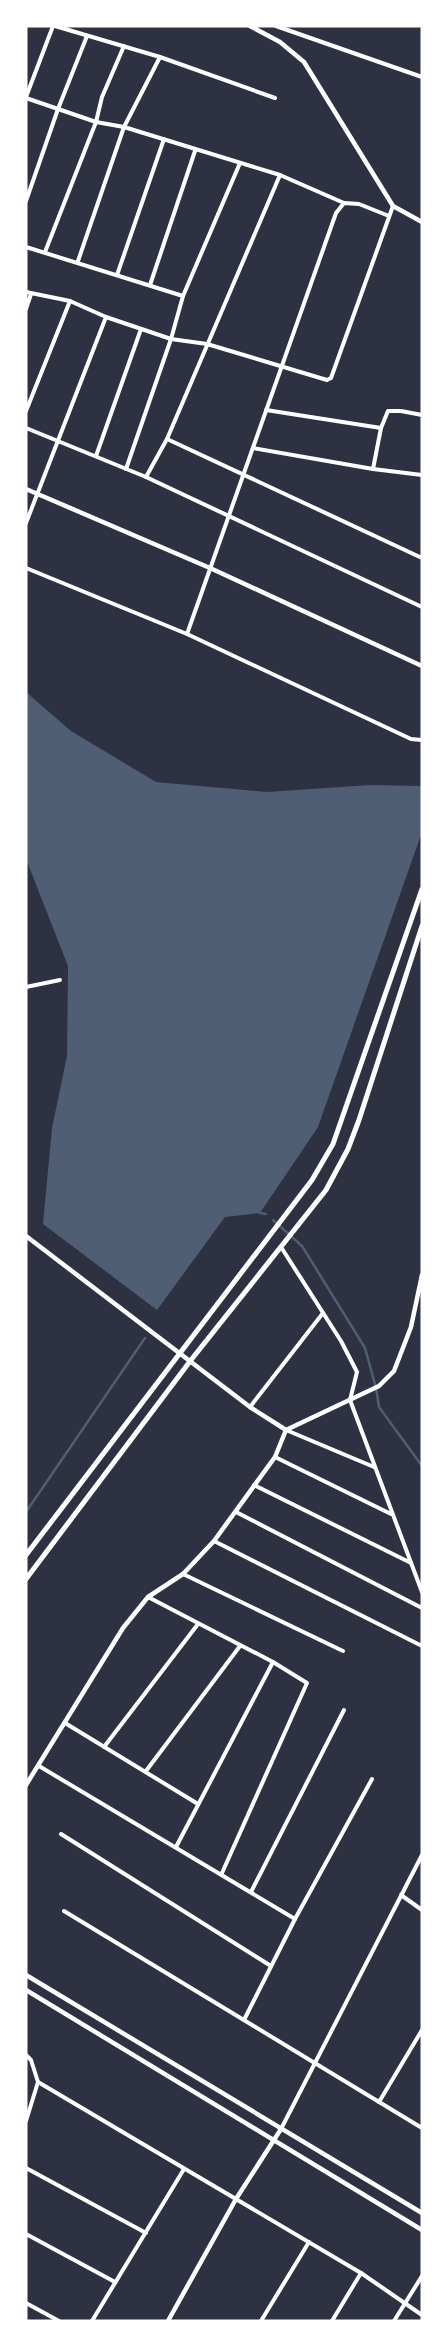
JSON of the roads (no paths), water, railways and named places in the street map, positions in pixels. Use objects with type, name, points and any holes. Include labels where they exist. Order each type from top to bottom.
[{"type":"main road","points":[[26,1555],[180,1352],[272,1235],[312,1180],[333,1144],[422,888]]},
{"type":"main road","points":[[26,1579],[191,1360],[326,1190],[348,1149],[422,926]]},
{"type":"street","points":[[275,98],[160,57],[54,26],[26,98],[96,122],[124,127],[195,151],[280,175],[344,203],[359,204],[389,216]]},
{"type":"street","points":[[250,26],[280,42],[304,62],[393,206],[422,222]]},
{"type":"street","points":[[276,26],[289,28],[422,76]]},
{"type":"street","points":[[26,201],[58,109],[87,36]]},
{"type":"street","points":[[44,252],[96,122],[102,97],[124,46]]},
{"type":"street","points":[[78,262],[124,127],[160,57]]},
{"type":"street","points":[[117,275],[164,139]]},
{"type":"street","points":[[150,285],[195,151]]},
{"type":"street","points":[[126,469],[171,339],[183,296],[240,163]]},
{"type":"street","points":[[146,477],[167,439],[280,175]]},
{"type":"street","points":[[188,634],[336,213],[344,203]]},
{"type":"street","points":[[26,292],[70,301],[106,317],[171,339],[207,344],[323,380],[331,378],[393,206]]},
{"type":"street","points":[[26,247],[183,296]]},
{"type":"street","points":[[26,308],[31,294]]},
{"type":"street","points":[[26,411],[70,301]]},
{"type":"street","points":[[26,523],[39,494],[106,317]]},
{"type":"street","points":[[96,456],[141,329]]},
{"type":"street","points":[[266,410],[381,428]]},
{"type":"street","points":[[374,469],[381,428],[388,411],[402,410],[422,415]]},
{"type":"street","points":[[26,428],[146,477],[422,607]]},
{"type":"street","points":[[167,439],[409,550],[422,558]]},
{"type":"street","points":[[253,448],[374,469],[422,475]]},
{"type":"street","points":[[26,489],[210,568],[422,666]]},
{"type":"street","points":[[26,568],[188,634],[411,739],[422,740]]},
{"type":"street","points":[[26,987],[60,980]]},
{"type":"street","points":[[26,1236],[191,1360],[250,1407],[286,1430],[374,1467]]},
{"type":"street","points":[[281,1247],[351,1358],[357,1372],[350,1400],[391,1514],[422,1592]]},
{"type":"street","points":[[26,1786],[124,1628],[148,1597],[184,1574],[214,1541],[275,1457],[286,1430],[379,1386],[394,1371],[411,1327],[422,1275]]},
{"type":"street","points":[[250,1407],[323,1313]]},
{"type":"street","points":[[275,1457],[391,1514]]},
{"type":"street","points":[[254,1485],[411,1563]]},
{"type":"street","points":[[236,1512],[422,1608]]},
{"type":"street","points":[[214,1541],[422,1646]]},
{"type":"street","points":[[184,1574],[343,1651]]},
{"type":"street","points":[[148,1597],[273,1662],[307,1683],[222,1873]]},
{"type":"street","points":[[104,1747],[198,1624]]},
{"type":"street","points":[[146,1770],[240,1646]]},
{"type":"street","points":[[176,1847],[273,1662]]},
{"type":"street","points":[[251,1892],[344,1710]]},
{"type":"street","points":[[65,1724],[146,1770],[198,1804]]},
{"type":"street","points":[[39,1766],[222,1873],[295,1919]]},
{"type":"street","points":[[244,2020],[295,1919],[372,1779]]},
{"type":"street","points":[[61,1834],[271,1966]]},
{"type":"street","points":[[168,2321],[236,2199],[281,2129],[422,1855]]},
{"type":"street","points":[[402,1895],[422,1910]]},
{"type":"street","points":[[64,1911],[422,2128]]},
{"type":"street","points":[[26,1975],[422,2214]]},
{"type":"street","points":[[26,1990],[422,2230]]},
{"type":"street","points":[[379,2102],[422,2030]]},
{"type":"street","points":[[26,2055],[31,2060],[38,2082],[26,2121]]},
{"type":"street","points":[[38,2082],[361,2273],[422,2315]]},
{"type":"street","points":[[26,2168],[146,2232]]},
{"type":"street","points":[[92,2321],[184,2169]]},
{"type":"street","points":[[26,2234],[116,2282]]},
{"type":"street","points":[[261,2321],[309,2242]]},
{"type":"street","points":[[332,2321],[361,2273]]},
{"type":"street","points":[[394,2321],[422,2276]]},
{"type":"street","points":[[26,2303],[59,2321]]},
{"type":"water","points":[[26,692],[71,731],[156,782],[267,792],[370,785],[422,786],[422,832],[318,1127],[260,1213],[225,1217],[157,1310],[43,1224],[52,1128],[67,1056],[68,966],[26,859]]},
{"type":"waterway","points":[[260,1213],[266,1214]]},
{"type":"waterway","points":[[273,1220],[302,1246],[365,1348],[379,1407],[422,1466]]},
{"type":"waterway","points":[[26,1512],[145,1338]]}]
